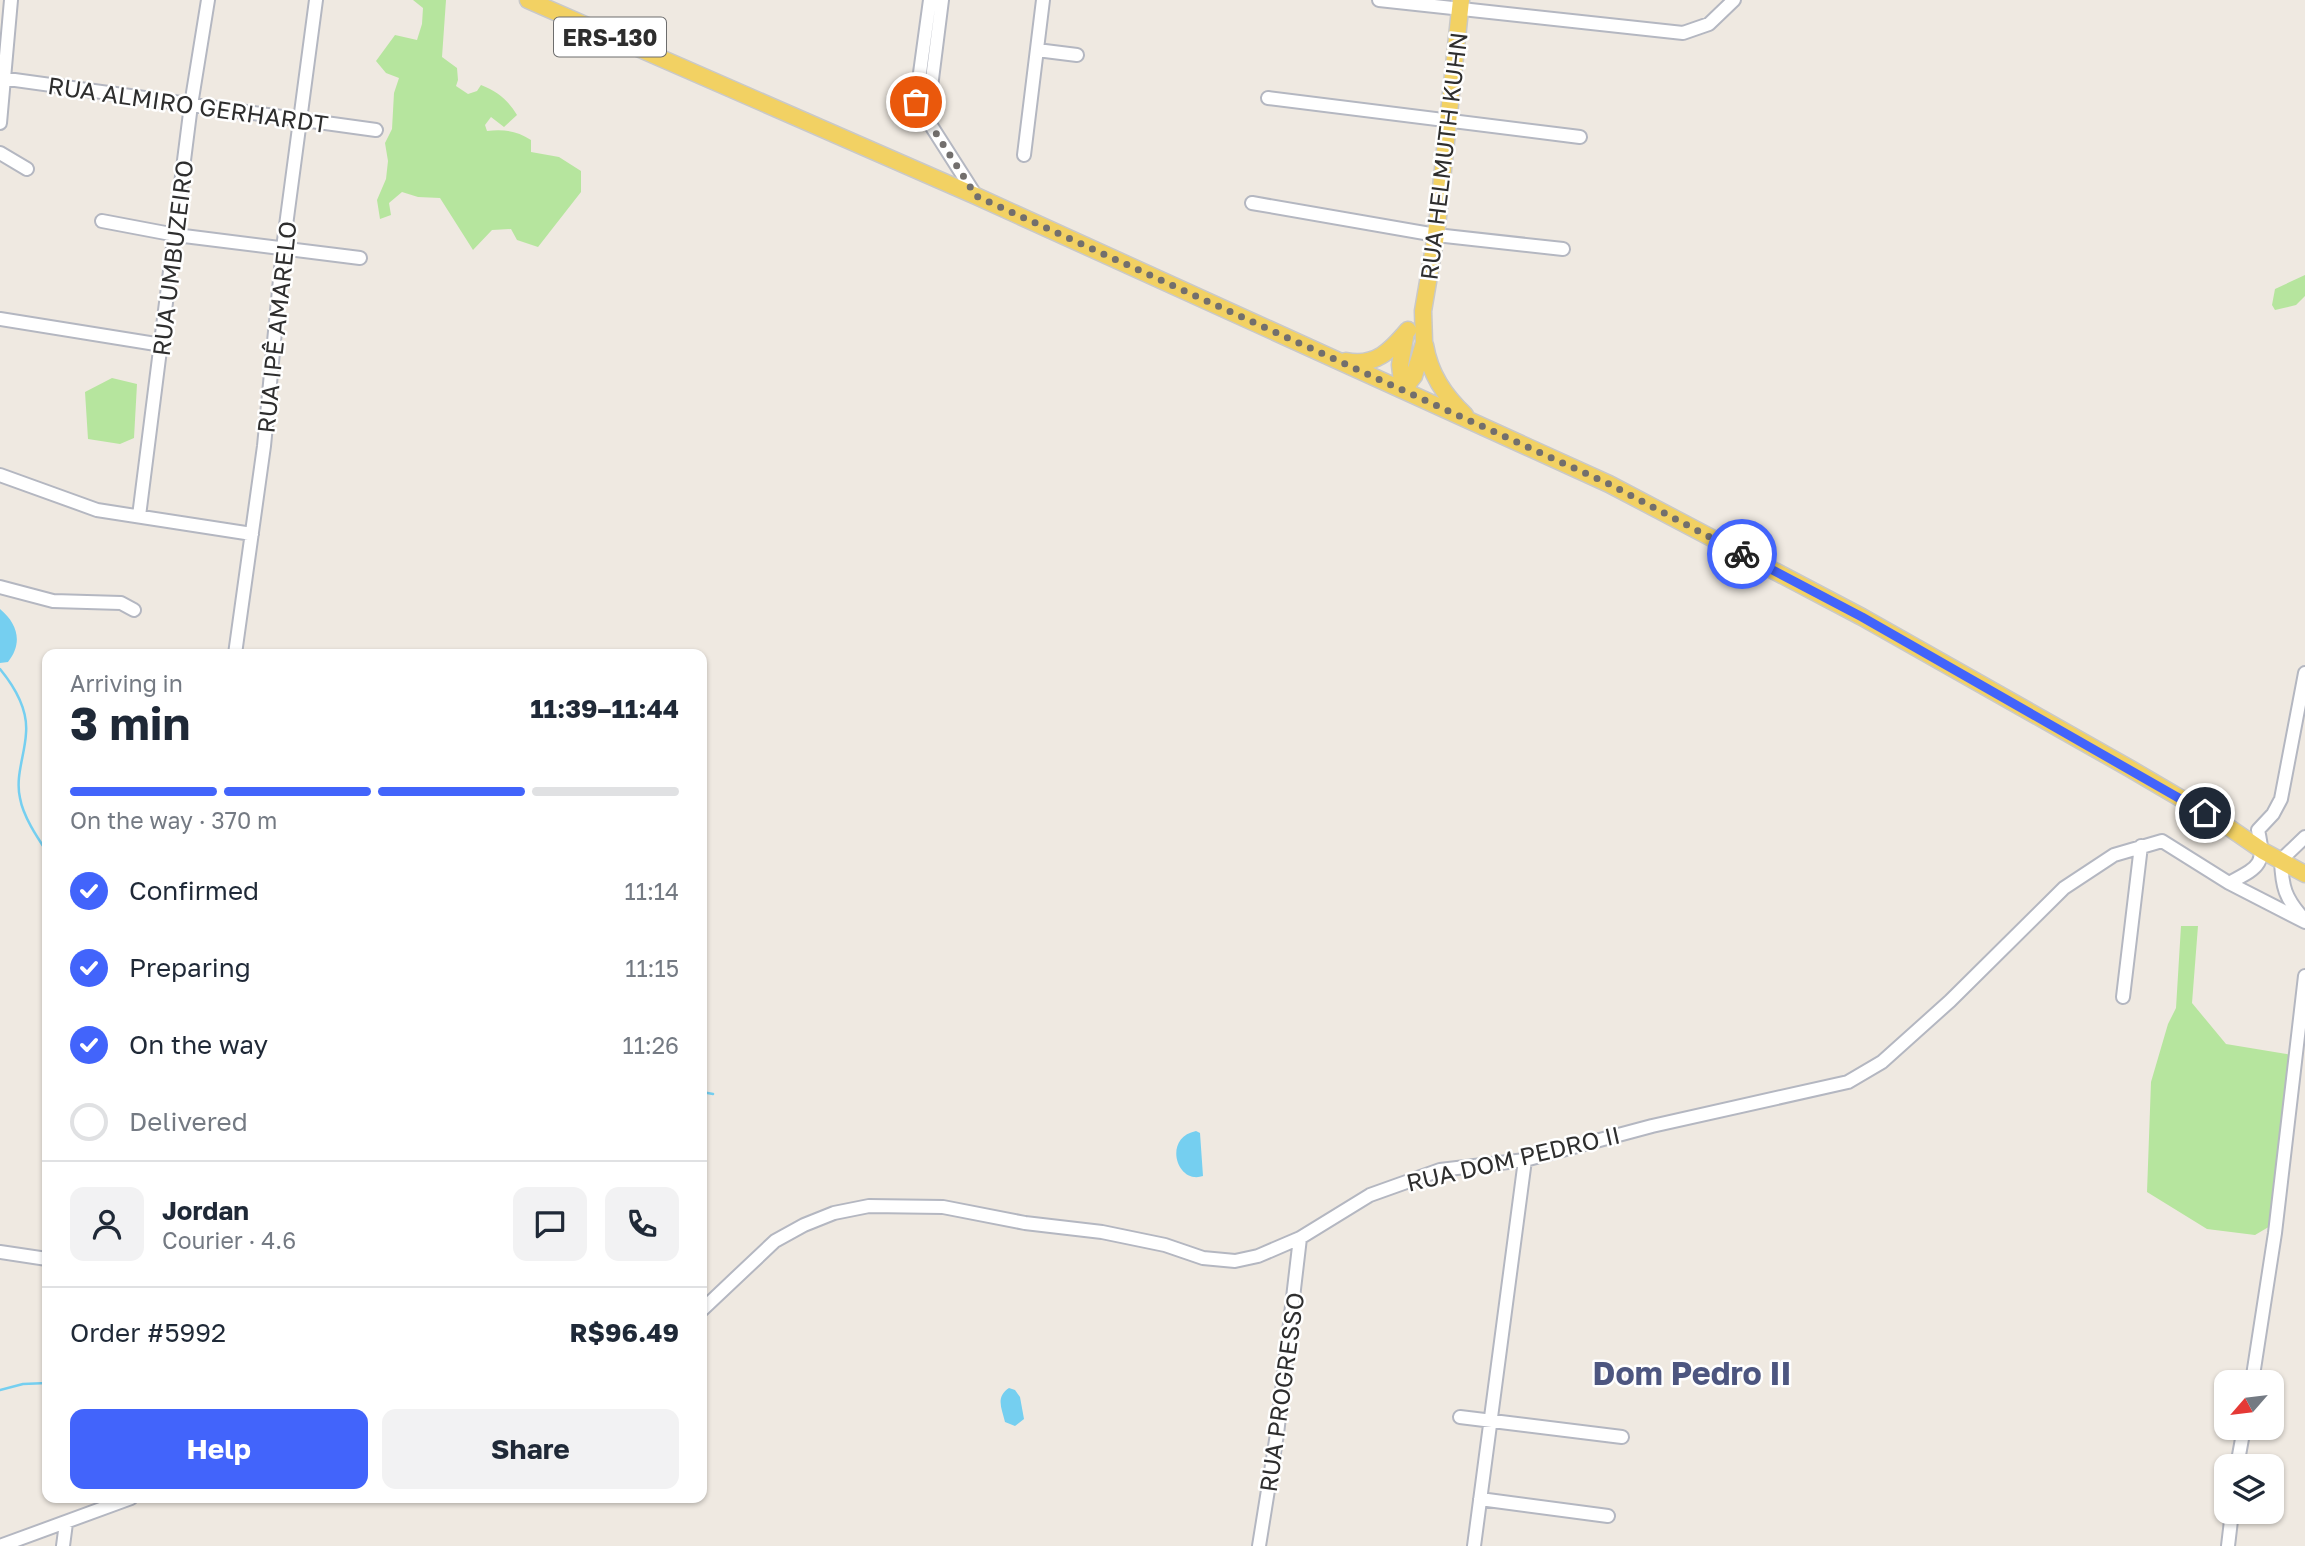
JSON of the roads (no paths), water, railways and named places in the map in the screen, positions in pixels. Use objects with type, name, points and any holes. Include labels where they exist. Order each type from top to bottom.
[{"type":"main road","name":"ERS-130","points":[[528,0],[976,196],[1609,484],[1862,617],[2129,768],[2305,874]]},
{"type":"main road","name":"RUA HELMUTH KUHN","points":[[1404,390],[1414,376],[1424,343],[1423,312],[1436,235],[1461,4]]},
{"type":"main road","name":"RUA HELMUTH KUHN","points":[[1404,390],[1400,365],[1404,340],[1408,330],[1423,312]]},
{"type":"main road","points":[[1334,359],[1354,363],[1374,360],[1392,350],[1408,330]]},
{"type":"main road","points":[[1424,343],[1428,363],[1449,400],[1481,427]]},
{"type":"street","points":[[0,122],[11,0]]},
{"type":"street","name":"RUA UMBUZEIRO","points":[[139,516],[191,105],[208,0]]},
{"type":"street","name":"RUA IPÊ AMARELO","points":[[236,649],[264,446],[283,248],[316,0]]},
{"type":"street","points":[[930,0],[916,102],[976,196]]},
{"type":"street","points":[[924,115],[929,103],[942,0]]},
{"type":"street","points":[[1024,155],[1043,0]]},
{"type":"street","points":[[1379,0],[1461,4],[1684,33],[1709,24],[1734,0]]},
{"type":"street","points":[[1037,50],[1077,55]]},
{"type":"street","name":"RUA ALMIRO GERHARDT","points":[[2,78],[376,130]]},
{"type":"street","points":[[1268,97],[1580,137]]},
{"type":"street","points":[[0,153],[26,169]]},
{"type":"street","points":[[1251,203],[1436,235],[1563,248]]},
{"type":"street","points":[[102,220],[176,235],[360,258]]},
{"type":"street","points":[[0,319],[162,345]]},
{"type":"street","points":[[0,475],[97,510],[252,534]]},
{"type":"street","points":[[0,587],[53,601],[121,603],[134,610]]},
{"type":"street","points":[[2229,883],[2255,869],[2263,851],[2258,830],[2273,814],[2281,799],[2305,673]]},
{"type":"street","points":[[2305,837],[2281,860],[2281,880],[2288,901],[2305,921]]},
{"type":"street","name":"RUA DOM PEDRO II","points":[[707,1305],[775,1241],[834,1213],[869,1206],[943,1207],[1025,1223],[1102,1232],[1165,1245],[1203,1258],[1235,1261],[1258,1256],[1300,1238],[1370,1195],[1440,1170],[1525,1160],[1652,1126],[1848,1082],[1882,1062],[1950,1001],[2064,888],[2114,855],[2141,846],[2162,841],[2229,883],[2305,921]]},
{"type":"street","points":[[2123,997],[2141,846]]},
{"type":"street","points":[[2254,1370],[2276,1233],[2305,976]]},
{"type":"street","points":[[1474,1546],[1525,1160]]},
{"type":"street","name":"RUA PROGRESSO","points":[[1259,1546],[1279,1421],[1300,1238]]},
{"type":"street","points":[[0,1252],[42,1258]]},
{"type":"street","points":[[1460,1417],[1622,1437]]},
{"type":"street","points":[[1480,1499],[1608,1516]]},
{"type":"street","points":[[0,1546],[118,1503]]},
{"type":"street","points":[[63,1546],[66,1523]]},
{"type":"street","points":[[2228,1546],[2231,1524]]},
{"type":"water","points":[[0,609],[11,621],[17,641],[8,662],[0,663]]},
{"type":"water","points":[[1196,1131],[1200,1133],[1203,1176],[1194,1177],[1180,1168],[1176,1151],[1185,1135]]},
{"type":"water","points":[[1009,1388],[1015,1390],[1020,1397],[1024,1419],[1015,1426],[1005,1422],[1001,1408],[1002,1395]]},
{"type":"waterway","points":[[0,669],[15,691],[25,716],[19,790],[24,812],[42,844]]},
{"type":"waterway","points":[[707,1093],[713,1094]]},
{"type":"waterway","points":[[0,1390],[23,1384],[42,1383]]},
{"type":"district","name":"Dom Pedro II","points":[[1692,1373]]}]
